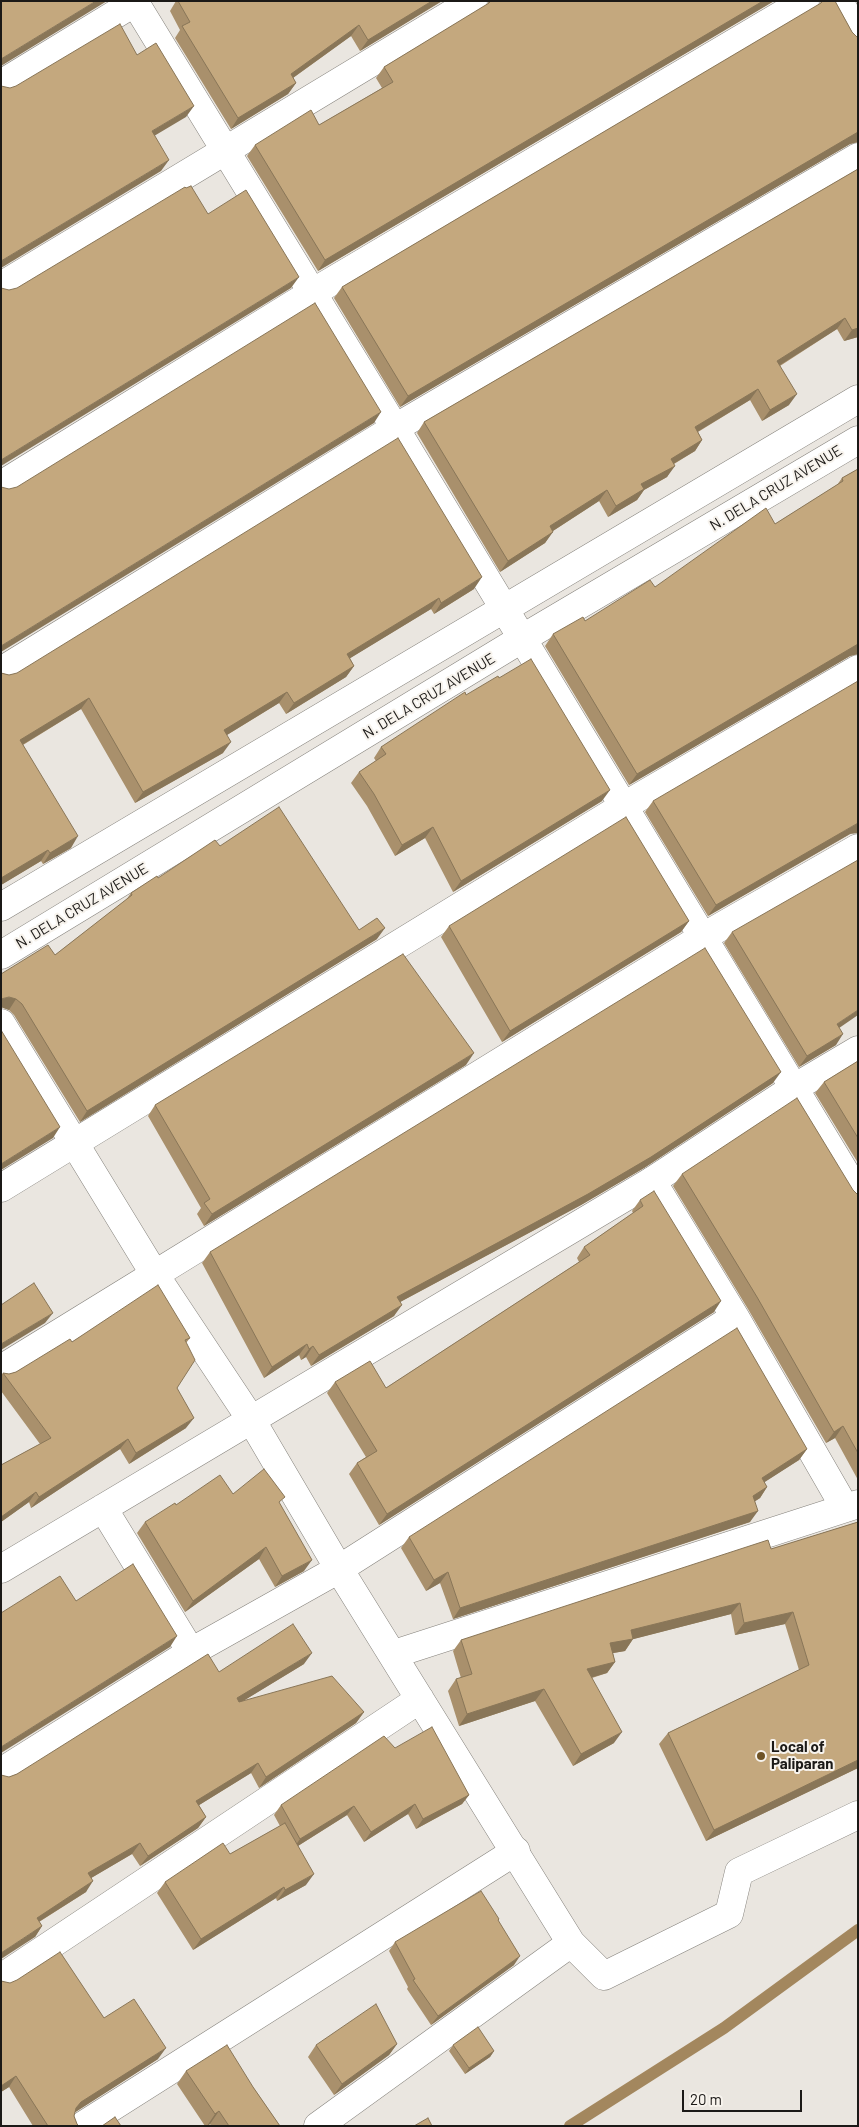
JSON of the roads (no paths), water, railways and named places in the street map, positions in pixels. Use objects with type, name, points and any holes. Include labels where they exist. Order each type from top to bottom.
[{"type":"street","points":[[1,286],[473,1]]},
{"type":"street","points":[[1,485],[312,293],[805,1]]},
{"type":"street","points":[[839,1],[858,36]]},
{"type":"street","points":[[1,84],[135,2],[523,638],[858,1194]]},
{"type":"street","points":[[1,671],[395,428],[858,157]]},
{"type":"street","points":[[1,908],[858,399]]},
{"type":"street","name":"N. DELA CRUZ AVENUE","points":[[1,955],[523,638],[858,440]]},
{"type":"street","points":[[1,1188],[624,806],[858,669]]},
{"type":"street","points":[[1,1369],[703,938],[858,848]]},
{"type":"street","points":[[1,1023],[73,1144],[155,1275],[252,1421],[339,1569],[394,1654],[571,1943],[604,1976],[730,1914],[739,1872],[858,1814]]},
{"type":"street","points":[[1,1569],[652,1181],[794,1088],[858,1050]]},
{"type":"street","points":[[394,1654],[852,1506],[652,1181]]},
{"type":"street","points":[[1,1772],[191,1652],[339,1569],[735,1317]]},
{"type":"street","points":[[103,1508],[191,1652]]},
{"type":"street","points":[[1,1978],[420,1699]]},
{"type":"street","points":[[82,2126],[516,1851]]},
{"type":"street","points":[[318,2126],[571,1943]]},
{"type":"waterway","points":[[570,2126],[724,2028],[858,1930]]},
{"type":"place","name":"Local of Paliparan","points":[[761,1756]]}]
